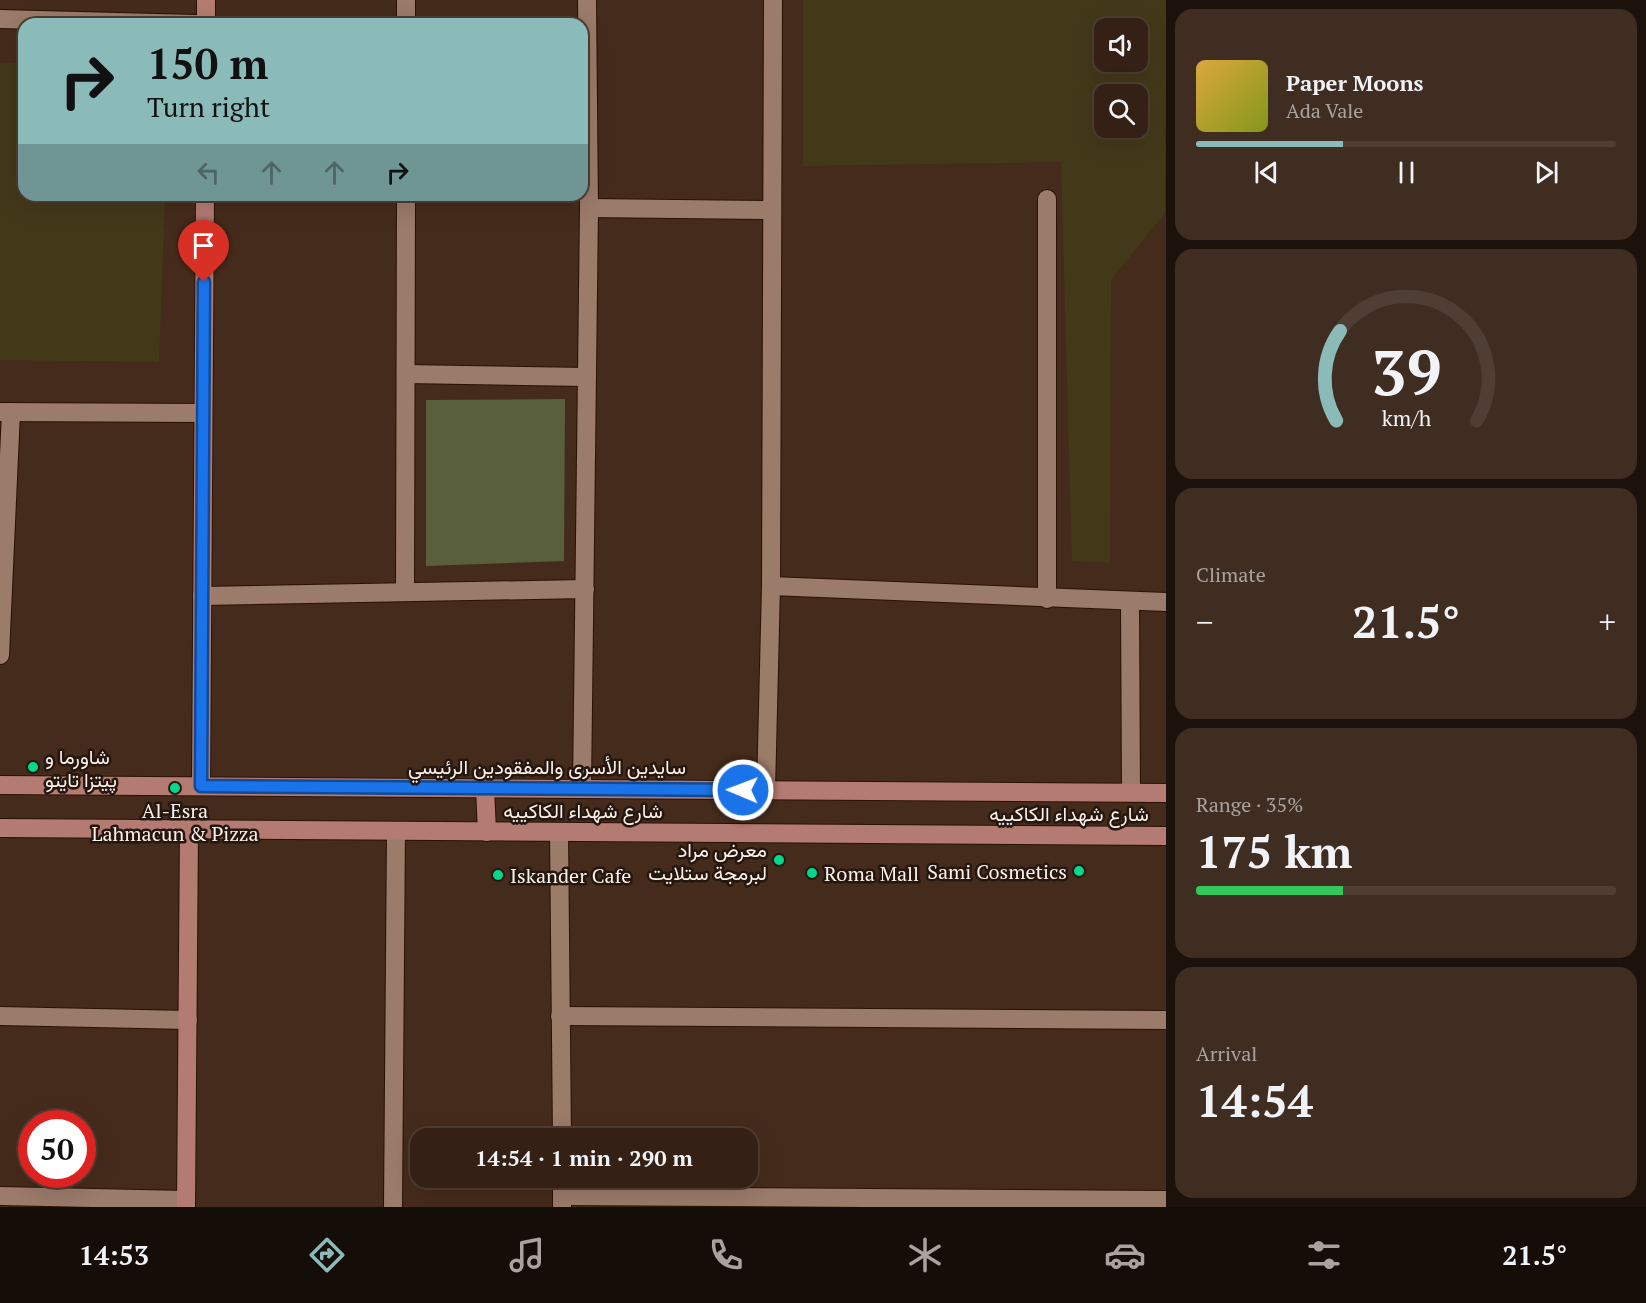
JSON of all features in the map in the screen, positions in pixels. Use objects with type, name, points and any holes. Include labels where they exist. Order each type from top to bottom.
[{"type":"main road","points":[[206,0],[206,18]]},
{"type":"main road","points":[[201,786],[205,201]]},
{"type":"main road","name":"سايدين الأسرى والمفقودين الرئيسي","points":[[0,785],[1166,793]]},
{"type":"main road","points":[[485,788],[487,832]]},
{"type":"main road","name":"شارع شهداء الكاكييه","points":[[0,828],[1166,836]]},
{"type":"main road","points":[[186,1203],[189,830]]},
{"type":"street","points":[[406,0],[406,18]]},
{"type":"street","points":[[587,0],[587,18]]},
{"type":"street","points":[[766,790],[771,586],[773,0]]},
{"type":"street","points":[[0,19],[18,19]]},
{"type":"street","points":[[582,788],[589,208],[588,104]]},
{"type":"street","points":[[1047,199],[1047,598]]},
{"type":"street","points":[[405,592],[406,201]]},
{"type":"street","points":[[589,208],[772,210]]},
{"type":"street","points":[[406,374],[587,377]]},
{"type":"street","points":[[0,655],[5,412],[203,413]]},
{"type":"street","points":[[771,586],[1166,602]]},
{"type":"street","points":[[202,596],[585,589]]},
{"type":"street","points":[[1130,602],[1131,792]]},
{"type":"street","points":[[393,1207],[396,831]]},
{"type":"street","points":[[559,832],[562,1128]]},
{"type":"street","points":[[0,1016],[188,1020]]},
{"type":"street","points":[[560,1016],[1166,1020]]},
{"type":"street","points":[[0,1196],[186,1203]]},
{"type":"street","points":[[562,1202],[1166,1200]]},
{"type":"green space","points":[[565,399],[564,561],[426,566],[426,400]]},
{"type":"sand","points":[[803,0],[1166,0],[1165,213],[1111,280],[1110,563],[1072,561],[1061,162],[803,166]]},
{"type":"sand","points":[[0,63],[18,63],[18,201],[165,201],[159,362],[0,360]]},
{"type":"place","name":"شاورما و پیتزا تايتو","points":[[33,767]]},
{"type":"place","name":"Al-Esra Lahmacun & Pizza","points":[[175,788]]},
{"type":"place","name":"معرض مراد لبرمجة ستلايت","points":[[779,860]]},
{"type":"place","name":"Sami Cosmetics","points":[[1079,871]]},
{"type":"place","name":"Roma Mall","points":[[812,873]]},
{"type":"place","name":"Iskander Cafe","points":[[498,875]]},
{"type":"route","points":[[204,282],[201,786],[743,790]]}]
